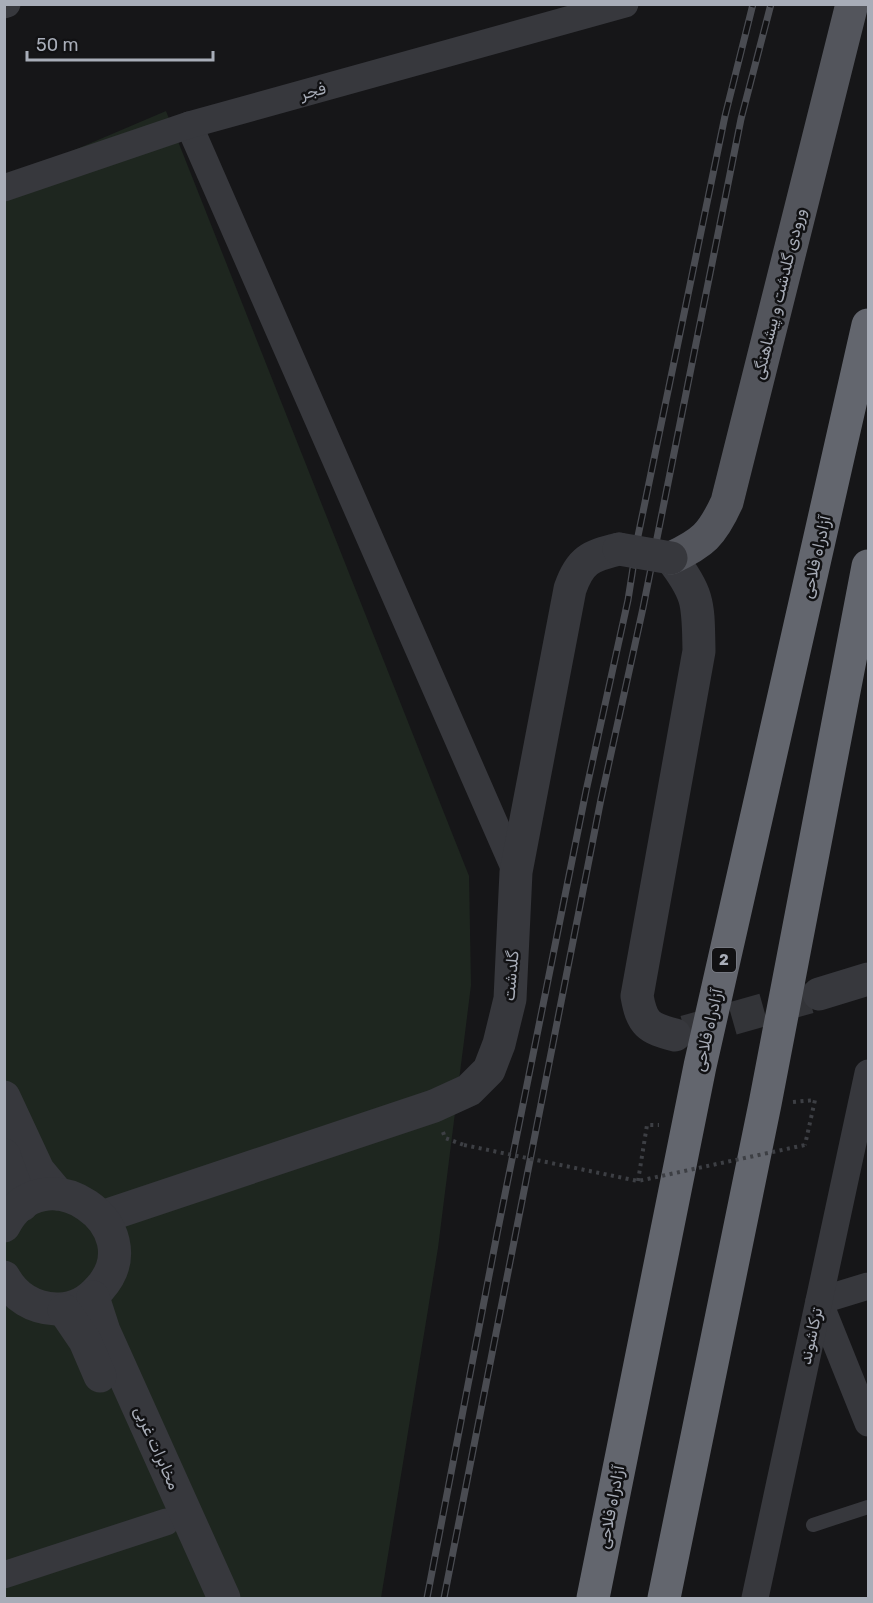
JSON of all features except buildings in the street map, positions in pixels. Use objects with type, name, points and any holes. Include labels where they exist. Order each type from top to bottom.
[{"type":"highway","name":"آزادراه فلاحی","points":[[593,1599],[700,1066],[868,325]]},
{"type":"highway","points":[[664,1599],[765,1104],[868,566]]},
{"type":"main road","name":"ورودی گلدشت و پیشاهنگی","points":[[671,558],[694,547],[715,528],[727,502],[852,4]]},
{"type":"street","name":"فجر","points":[[4,188],[189,125],[625,4]]},
{"type":"street","points":[[189,125],[516,872]]},
{"type":"street","name":"گلدشت","points":[[102,1217],[434,1106],[469,1090],[489,1070],[499,1044],[510,999],[516,872],[570,589],[577,569],[594,555],[619,549],[671,558]]},
{"type":"street","points":[[671,558],[691,583],[699,610],[699,651],[637,996],[641,1017],[655,1030],[675,1035]]},
{"type":"street","points":[[819,994],[868,979]]},
{"type":"street","name":"ترکاشوند","points":[[755,1599],[868,1074]]},
{"type":"street","points":[[4,1098],[38,1170],[58,1194]]},
{"type":"street","points":[[4,1155],[13,1216],[39,1196],[58,1194],[82,1201],[102,1217],[110,1233],[114,1250],[112,1268],[105,1283],[79,1303],[44,1309],[26,1301],[10,1288],[4,1277]]},
{"type":"street","points":[[867,1416],[819,1301],[868,1286]]},
{"type":"street","name":"مخابرات غربی","points":[[79,1303],[84,1341],[200,1599]]},
{"type":"street","name":"مخابرات غربی","points":[[79,1303],[104,1331],[224,1599]]},
{"type":"street","points":[[4,1575],[166,1522]]},
{"type":"lane","points":[[813,1525],[868,1508]]},
{"type":"path","points":[[445,1138],[464,1145],[638,1180],[805,1145],[815,1100]]},
{"type":"path","points":[[638,1180],[647,1125]]},
{"type":"shaded area","points":[[166,111],[469,876],[471,985],[438,1248],[381,1598],[5,1598],[4,180]]},
{"type":"tunnel","points":[[685,1032],[809,997]]},
{"type":"railway","points":[[427,1598],[586,791],[628,600],[638,536],[725,116],[753,4]]},
{"type":"railway","points":[[444,1598],[601,799],[643,608],[741,119],[771,4]]}]
